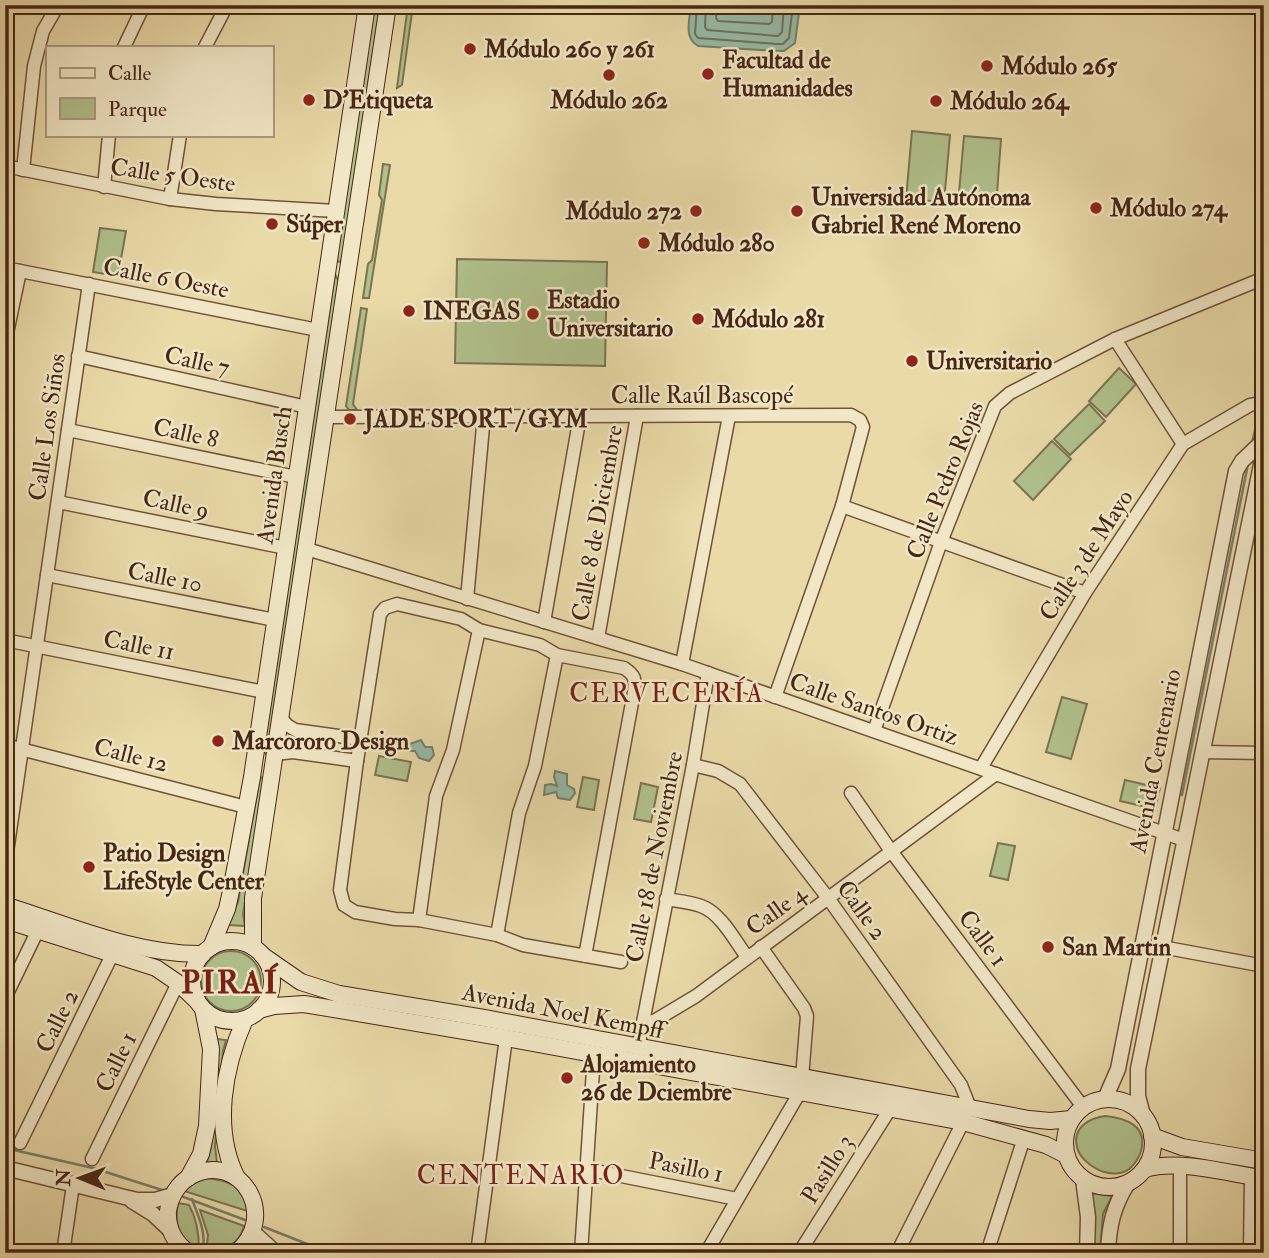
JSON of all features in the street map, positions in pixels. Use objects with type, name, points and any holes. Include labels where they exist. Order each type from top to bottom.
[{"type":"main road","name":"Avenida Busch","points":[[207,950],[227,909],[252,777],[367,5]]},
{"type":"main road","name":"Avenida Busch","points":[[257,951],[251,912],[388,5]]},
{"type":"main road","points":[[327,269],[349,273]]},
{"type":"main road","points":[[256,750],[266,757],[275,754]]},
{"type":"main road","points":[[252,777],[258,771],[263,771],[271,778]]},
{"type":"main road","points":[[5,905],[161,952],[207,950],[232,941],[257,951],[271,973],[270,993],[252,1015],[232,1051],[224,1096],[225,1148],[237,1178]]},
{"type":"main road","points":[[5,913],[46,927],[78,929]]},
{"type":"main road","points":[[5,920],[156,968],[178,983],[210,1015],[227,1021],[252,1015]]},
{"type":"main road","points":[[189,1253],[175,1241],[168,1219],[173,1195],[188,1178],[201,1154],[206,1126],[211,1049],[201,1006],[194,993],[193,972],[207,950]]},
{"type":"main road","name":"Avenida Noel Kempff","points":[[257,951],[290,976],[316,989],[565,1034],[810,1087],[859,1094],[871,1091],[966,1115],[1046,1144],[1066,1155]]},
{"type":"main road","name":"Avenida Noel Kempff","points":[[252,1015],[274,1006],[304,1004],[703,1075],[801,1085],[890,1109],[1050,1121],[1077,1113]]},
{"type":"main road","points":[[528,1042],[556,1044],[565,1034]]},
{"type":"main road","points":[[594,1055],[597,1047],[603,1044],[635,1048]]},
{"type":"main road","points":[[1105,1099],[1132,1105],[1143,1115],[1152,1136],[1150,1159],[1145,1168],[1128,1184],[1105,1188],[1083,1179],[1072,1169],[1066,1155],[1066,1130],[1077,1113],[1105,1099]]},
{"type":"main road","points":[[1152,1136],[1182,1147],[1264,1161]]},
{"type":"main road","points":[[1145,1168],[1158,1165],[1180,1166],[1259,1176]]},
{"type":"main road","points":[[188,1178],[199,1173],[225,1172],[245,1185],[254,1202],[256,1217],[253,1232],[236,1253]]},
{"type":"street","points":[[23,170],[34,66],[43,31],[58,5]]},
{"type":"street","points":[[124,46],[144,5]]},
{"type":"street","points":[[206,46],[227,5]]},
{"type":"street","points":[[104,187],[109,136]]},
{"type":"street","points":[[170,199],[180,136]]},
{"type":"street","name":"Calle 5 Oeste","points":[[5,166],[170,199],[336,211]]},
{"type":"street","name":"Calle 6 Oeste","points":[[5,268],[318,330]]},
{"type":"street","points":[[5,343],[20,271]]},
{"type":"street","name":"Calle Pedro Rojas","points":[[874,731],[941,542],[995,406],[1010,393],[1115,339],[1264,278]]},
{"type":"street","name":"Calle Los Siños","points":[[5,866],[89,284]]},
{"type":"street","points":[[1115,339],[1183,444]]},
{"type":"street","name":"Calle 7","points":[[78,356],[307,407]]},
{"type":"street","name":"Calle 3 de Mayo","points":[[981,768],[1085,593],[1183,444],[1261,402]]},
{"type":"street","name":"Calle Raúl Bascopé","points":[[327,416],[851,415],[860,420],[863,427],[842,506]]},
{"type":"street","points":[[467,599],[484,416]]},
{"type":"street","points":[[544,622],[580,416]]},
{"type":"street","name":"Calle 8 de Diciembre","points":[[597,638],[637,416]]},
{"type":"street","points":[[682,664],[729,416]]},
{"type":"street","name":"Calle 8","points":[[68,430],[296,477]]},
{"type":"street","name":"Avenida Centenario","points":[[1105,1099],[1118,1069],[1236,471],[1242,461],[1264,440]]},
{"type":"street","name":"Avenida Centenario","points":[[1143,1115],[1138,1096],[1138,1069],[1264,450]]},
{"type":"street","name":"Calle 9","points":[[58,502],[286,548]]},
{"type":"street","points":[[775,697],[842,506],[1085,593]]},
{"type":"street","name":"Calle Santos Ortiz","points":[[307,549],[682,664],[1184,840]]},
{"type":"street","name":"Calle 10","points":[[47,575],[275,620]]},
{"type":"street","points":[[585,956],[636,680],[632,673],[624,668],[557,655],[540,645],[479,631],[461,619],[397,604],[385,608],[380,614],[360,739],[341,898],[344,905],[355,912],[419,920],[497,935],[523,945],[585,956],[621,962]]},
{"type":"street","points":[[419,920],[436,796],[453,751],[479,631]]},
{"type":"street","name":"Calle 11","points":[[5,639],[264,692]]},
{"type":"street","points":[[497,935],[519,813],[535,766],[557,655]]},
{"type":"street","name":"Calle 18 de Noviembre","points":[[635,1048],[644,1024],[708,673]]},
{"type":"street","points":[[281,717],[295,730],[360,739]]},
{"type":"street","name":"Calle 12","points":[[5,745],[246,807]]},
{"type":"street","points":[[275,754],[293,752],[357,761]]},
{"type":"street","points":[[1202,752],[1264,753]]},
{"type":"street","name":"Calle 2","points":[[693,765],[718,771],[740,784],[828,898],[961,1085],[966,1115]]},
{"type":"street","name":"Calle 4","points":[[644,1024],[656,1020],[696,996],[996,774]]},
{"type":"street","name":"Calle 1","points":[[851,793],[1077,1113]]},
{"type":"street","points":[[666,899],[709,910],[747,957]]},
{"type":"street","points":[[5,998],[37,932]]},
{"type":"street","points":[[706,1253],[801,1085],[807,1016],[761,947]]},
{"type":"street","points":[[1162,947],[1264,966]]},
{"type":"street","name":"Calle 2","points":[[20,1143],[112,955]]},
{"type":"street","name":"Calle 1","points":[[92,1159],[178,983]]},
{"type":"street","points":[[477,1253],[506,1038]]},
{"type":"street","points":[[581,1253],[594,1055]]},
{"type":"street","name":"Pasillo 3","points":[[799,1253],[890,1109]]},
{"type":"street","points":[[897,1253],[966,1115]]},
{"type":"street","points":[[987,1253],[1024,1138]]},
{"type":"street","points":[[1180,1166],[1180,1253]]},
{"type":"street","points":[[5,1168],[137,1200],[155,1200],[173,1195]]},
{"type":"street","name":"Pasillo 1","points":[[586,1169],[737,1199]]},
{"type":"street","points":[[1250,1253],[1259,1176]]},
{"type":"street","points":[[1083,1179],[1088,1217],[1087,1253]]},
{"type":"street","points":[[1108,1253],[1109,1226],[1113,1211],[1128,1184]]},
{"type":"street","points":[[63,1253],[73,1185]]},
{"type":"street","points":[[125,1197],[153,1214],[175,1241]]},
{"type":"street","points":[[253,1232],[276,1253]]},
{"type":"green space","points":[[372,5],[380,5],[342,260],[339,262],[335,259]]},
{"type":"green space","points":[[408,5],[413,5],[402,85],[397,88]]},
{"type":"green space","points":[[912,131],[950,135],[944,202],[906,199]]},
{"type":"green space","points":[[964,136],[1001,139],[996,207],[958,204]]},
{"type":"green space","points":[[383,164],[390,165],[369,298],[363,298],[382,200],[379,195]]},
{"type":"green space","points":[[100,228],[126,231],[118,276],[93,272]]},
{"type":"green space","points":[[457,259],[607,262],[605,366],[455,363]]},
{"type":"green space","points":[[335,274],[339,282],[271,752],[266,754],[263,751]]},
{"type":"green space","points":[[361,308],[367,309],[353,404],[357,410],[349,410],[346,406]]},
{"type":"green space","points":[[1119,368],[1136,384],[1106,417],[1089,401]]},
{"type":"green space","points":[[1089,404],[1105,421],[1070,455],[1054,439]]},
{"type":"green space","points":[[1052,441],[1071,459],[1033,500],[1014,481]]},
{"type":"green space","points":[[1062,697],[1087,704],[1071,759],[1046,752]]},
{"type":"green space","points":[[5,750],[11,751],[15,756],[5,831]]},
{"type":"green space","points":[[379,756],[411,762],[407,781],[375,775]]},
{"type":"green space","points":[[260,777],[264,778],[264,782],[243,914],[245,926],[228,925],[238,902]]},
{"type":"green space","points":[[583,777],[599,780],[594,810],[577,807]]},
{"type":"green space","points":[[1125,780],[1160,788],[1155,809],[1120,801]]},
{"type":"green space","points":[[641,783],[658,787],[651,822],[634,819]]},
{"type":"green space","points":[[998,843],[1015,846],[1008,880],[990,876]]},
{"type":"green space","points":[[225,951],[237,951],[256,964],[261,981],[259,993],[248,1006],[237,1011],[225,1011],[206,998],[201,987],[201,975],[214,956]]},
{"type":"green space","points":[[217,1039],[226,1040],[215,1147],[217,1162],[207,1162],[211,1148]]},
{"type":"green space","points":[[1105,1116],[1127,1121],[1138,1129],[1141,1135],[1139,1156],[1131,1167],[1122,1173],[1098,1170],[1084,1160],[1077,1147],[1077,1134],[1080,1129],[1088,1121]]},
{"type":"green space","points":[[202,1178],[226,1182],[239,1189],[246,1202],[247,1211],[184,1191],[188,1185]]},
{"type":"green space","points":[[1091,1193],[1112,1196],[1103,1214],[1100,1253],[1091,1253]]},
{"type":"green space","points":[[178,1203],[189,1205],[192,1210],[199,1250],[187,1242],[180,1231]]},
{"type":"green space","points":[[200,1210],[244,1226],[239,1238],[224,1249],[206,1252],[208,1235]]},
{"type":"water","points":[[691,5],[800,5],[795,43],[784,51],[698,46],[689,33]]},
{"type":"water","points":[[400,740],[410,744],[421,740],[425,747],[432,747],[434,755],[429,761],[419,758],[415,751],[397,751],[395,744]]},
{"type":"water","points":[[555,771],[567,774],[567,785],[574,789],[575,793],[570,800],[558,798],[556,792],[544,795],[545,785],[557,786]]},
{"type":"waterway","points":[[1262,399],[1264,388]]},
{"type":"waterway","points":[[1252,443],[1260,409]]},
{"type":"waterway","points":[[1182,795],[1248,464]]},
{"type":"waterway","points":[[5,1148],[93,1168],[162,1190]]},
{"type":"waterway","points":[[181,1196],[245,1220]]},
{"type":"waterway","points":[[192,1199],[202,1230],[203,1250]]},
{"type":"waterway","points":[[264,1227],[330,1253]]},
{"type":"place","name":"Módulo 260 y 261","points":[[470,49]]},
{"type":"place","name":"Módulo 265","points":[[987,66]]},
{"type":"place","name":"Facultad de Humanidades","points":[[708,74]]},
{"type":"place","name":"Módulo 262","points":[[609,75]]},
{"type":"place","name":"D'Etiqueta","points":[[309,100]]},
{"type":"place","name":"Módulo 264","points":[[936,101]]},
{"type":"place","name":"Módulo 274","points":[[1096,208]]},
{"type":"place","name":"Módulo 272","points":[[696,211]]},
{"type":"place","name":"Universidad Autónoma Gabriel René Moreno","points":[[797,211]]},
{"type":"place","name":"Súper","points":[[272,224]]},
{"type":"place","name":"Módulo 280","points":[[644,243]]},
{"type":"place","name":"INEGAS","points":[[409,311]]},
{"type":"place","name":"Estadio Universitario","points":[[533,314]]},
{"type":"place","name":"Módulo 281","points":[[698,319]]},
{"type":"place","name":"Universitario","points":[[912,361]]},
{"type":"place","name":"JADE SPORT / GYM","points":[[350,419]]},
{"type":"place","name":"Marcororo Design","points":[[218,741]]},
{"type":"place","name":"Patio Design LifeStyle Center","points":[[89,867]]},
{"type":"place","name":"San Martin","points":[[1048,947]]},
{"type":"place","name":"Alojamiento 26 de Dciembre","points":[[567,1078]]},
{"type":"district","name":"CERVECERÍA","points":[[667,693]]},
{"type":"district","name":"PIRAÍ","points":[[230,982]]},
{"type":"district","name":"CENTENARIO","points":[[521,1175]]}]
